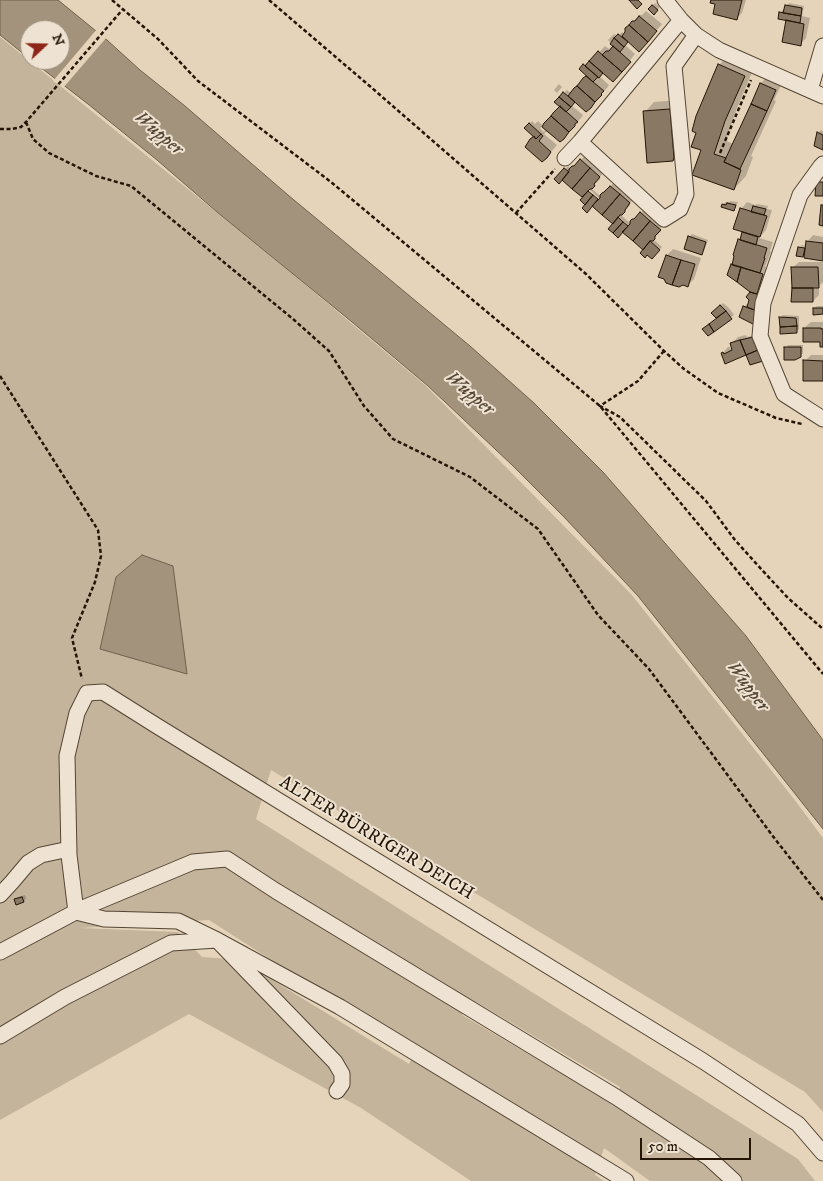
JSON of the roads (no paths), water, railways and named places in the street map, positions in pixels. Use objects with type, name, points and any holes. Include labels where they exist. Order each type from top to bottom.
[{"type":"street","points":[[665,0],[680,11],[696,34],[718,50],[816,93],[823,46]]},
{"type":"street","points":[[565,158],[580,142],[680,11]]},
{"type":"street","points":[[580,142],[664,219],[680,209],[686,194],[674,66],[696,34]]},
{"type":"street","points":[[823,164],[800,195],[763,303],[760,336],[784,394],[823,419]]},
{"type":"street","name":"ALTER BÜRRIGER DEICH","points":[[69,849],[67,756],[77,713],[87,693],[103,692],[703,1061],[798,1124],[823,1153]]},
{"type":"street","points":[[0,895],[28,863],[41,855],[69,849],[76,912]]},
{"type":"street","points":[[0,952],[76,912],[193,862],[227,859],[284,896],[616,1098],[709,1158],[734,1181]]},
{"type":"street","points":[[76,912],[104,919],[178,920],[340,1007],[626,1181]]},
{"type":"street","points":[[0,1036],[65,997],[171,943],[217,940],[335,1062],[342,1074],[342,1084],[337,1091]]},
{"type":"water","name":"Wupper","points":[[0,0],[58,0],[470,346],[534,403],[603,472],[746,636],[823,740],[823,829],[638,596],[512,465],[428,386],[217,212],[157,160],[44,70],[70,70],[70,20],[20,20],[20,51],[0,35]]},
{"type":"water","points":[[142,555],[173,566],[187,674],[100,649],[116,577]]}]
